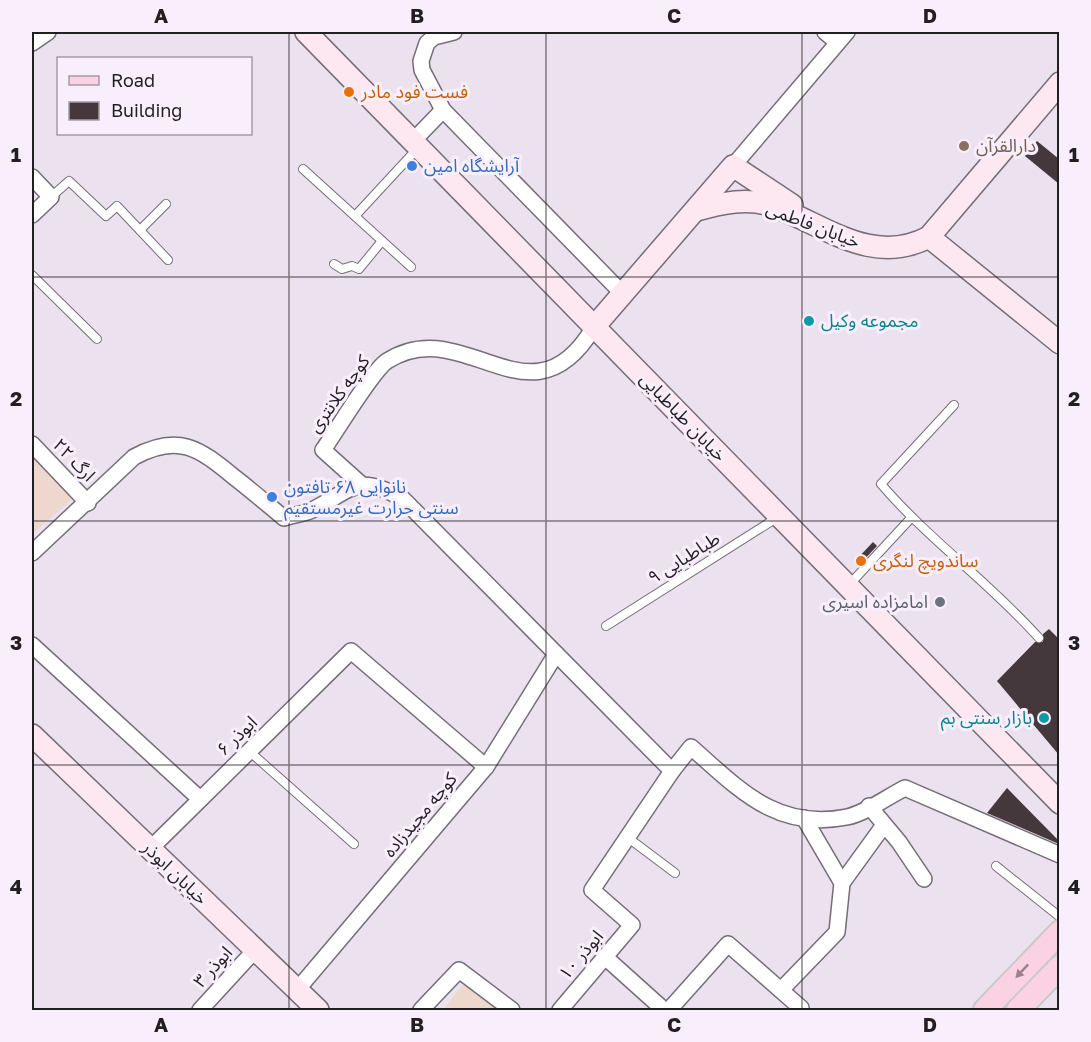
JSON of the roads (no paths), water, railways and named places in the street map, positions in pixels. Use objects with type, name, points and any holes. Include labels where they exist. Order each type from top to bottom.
[{"type":"main road","points":[[985,1011],[1059,932]]},
{"type":"main road","points":[[1018,1011],[1059,967]]},
{"type":"street","points":[[32,43],[48,32]]},
{"type":"street","name":"خیابان طباطبایی","points":[[306,32],[1059,802]]},
{"type":"street","points":[[454,32],[432,34],[422,51],[422,70],[443,110],[622,293]]},
{"type":"street","points":[[594,327],[697,210],[842,37],[825,32]]},
{"type":"street","points":[[1059,82],[929,237],[1059,343]]},
{"type":"street","points":[[416,144],[443,110]]},
{"type":"street","name":"خیابان فاطمی","points":[[733,166],[777,198],[848,234],[877,239],[929,237]]},
{"type":"street","points":[[32,177],[51,197],[32,215]]},
{"type":"street","name":"خیابان فاطمی","points":[[697,210],[723,202],[772,205],[846,241],[876,247],[912,246],[929,237]]},
{"type":"street","name":"کوچه کلانتری","points":[[362,485],[323,450],[385,362],[410,350],[436,349],[469,353],[497,367],[529,372],[558,367],[585,342],[594,327]]},
{"type":"street","name":"ارگ ۲۲","points":[[32,444],[88,503]]},
{"type":"street","points":[[32,553],[88,503],[134,457],[150,448],[169,444],[188,446],[205,453],[284,518],[311,510],[347,487],[362,485],[387,490],[403,499],[672,771]]},
{"type":"street","points":[[32,645],[200,799]]},
{"type":"street","name":"ابوذر ۶","points":[[150,849],[351,651],[486,767]]},
{"type":"street","name":"کوچه مجیدزاده","points":[[297,990],[486,767],[556,654]]},
{"type":"street","name":"خیابان ابوذر","points":[[32,735],[318,1011]]},
{"type":"street","points":[[627,837],[691,747],[751,800],[774,810],[804,818],[849,816],[905,788],[1059,855]]},
{"type":"street","points":[[869,807],[924,879]]},
{"type":"street","points":[[804,818],[842,883]]},
{"type":"street","points":[[781,990],[837,932],[842,883],[884,825]]},
{"type":"street","name":"ابوذر ۱۰","points":[[560,1011],[632,925],[592,890],[627,837]]},
{"type":"street","points":[[669,1011],[728,944],[800,1009]]},
{"type":"street","name":"ابوذر ۳","points":[[200,1011],[255,950]]},
{"type":"street","points":[[605,957],[664,1011]]},
{"type":"street","points":[[421,1011],[459,970],[512,1011]]},
{"type":"lane","points":[[355,216],[416,144]]},
{"type":"lane","points":[[303,169],[411,267]]},
{"type":"lane","points":[[51,197],[69,181],[106,216],[117,206],[168,260]]},
{"type":"lane","points":[[140,230],[166,204]]},
{"type":"lane","points":[[334,264],[342,269],[352,266],[358,269],[382,241]]},
{"type":"lane","points":[[32,275],[97,339]]},
{"type":"lane","points":[[954,405],[881,484],[911,518],[1014,609],[1040,638]]},
{"type":"lane","name":"طباطبایی ۹","points":[[606,626],[779,516]]},
{"type":"lane","points":[[848,586],[911,518]]},
{"type":"lane","points":[[249,752],[354,844]]},
{"type":"lane","points":[[627,837],[675,873]]},
{"type":"lane","points":[[996,866],[1059,916]]},
{"type":"place","name":"فست فود مادر","points":[[349,92]]},
{"type":"place","name":"دارالقرآن","points":[[964,146]]},
{"type":"place","name":"آرایشگاه امین","points":[[412,166]]},
{"type":"place","name":"مجموعه وکیل","points":[[809,321]]},
{"type":"place","name":"نانوایی ۶۸ تافتون سنتی حرارت غیرمستقیم","points":[[272,497]]},
{"type":"place","name":"ساندویچ لنگری","points":[[861,561]]},
{"type":"place","name":"امامزاده اسیری","points":[[940,602]]},
{"type":"place","name":"بازار سنتی بم","points":[[1044,718]]}]
